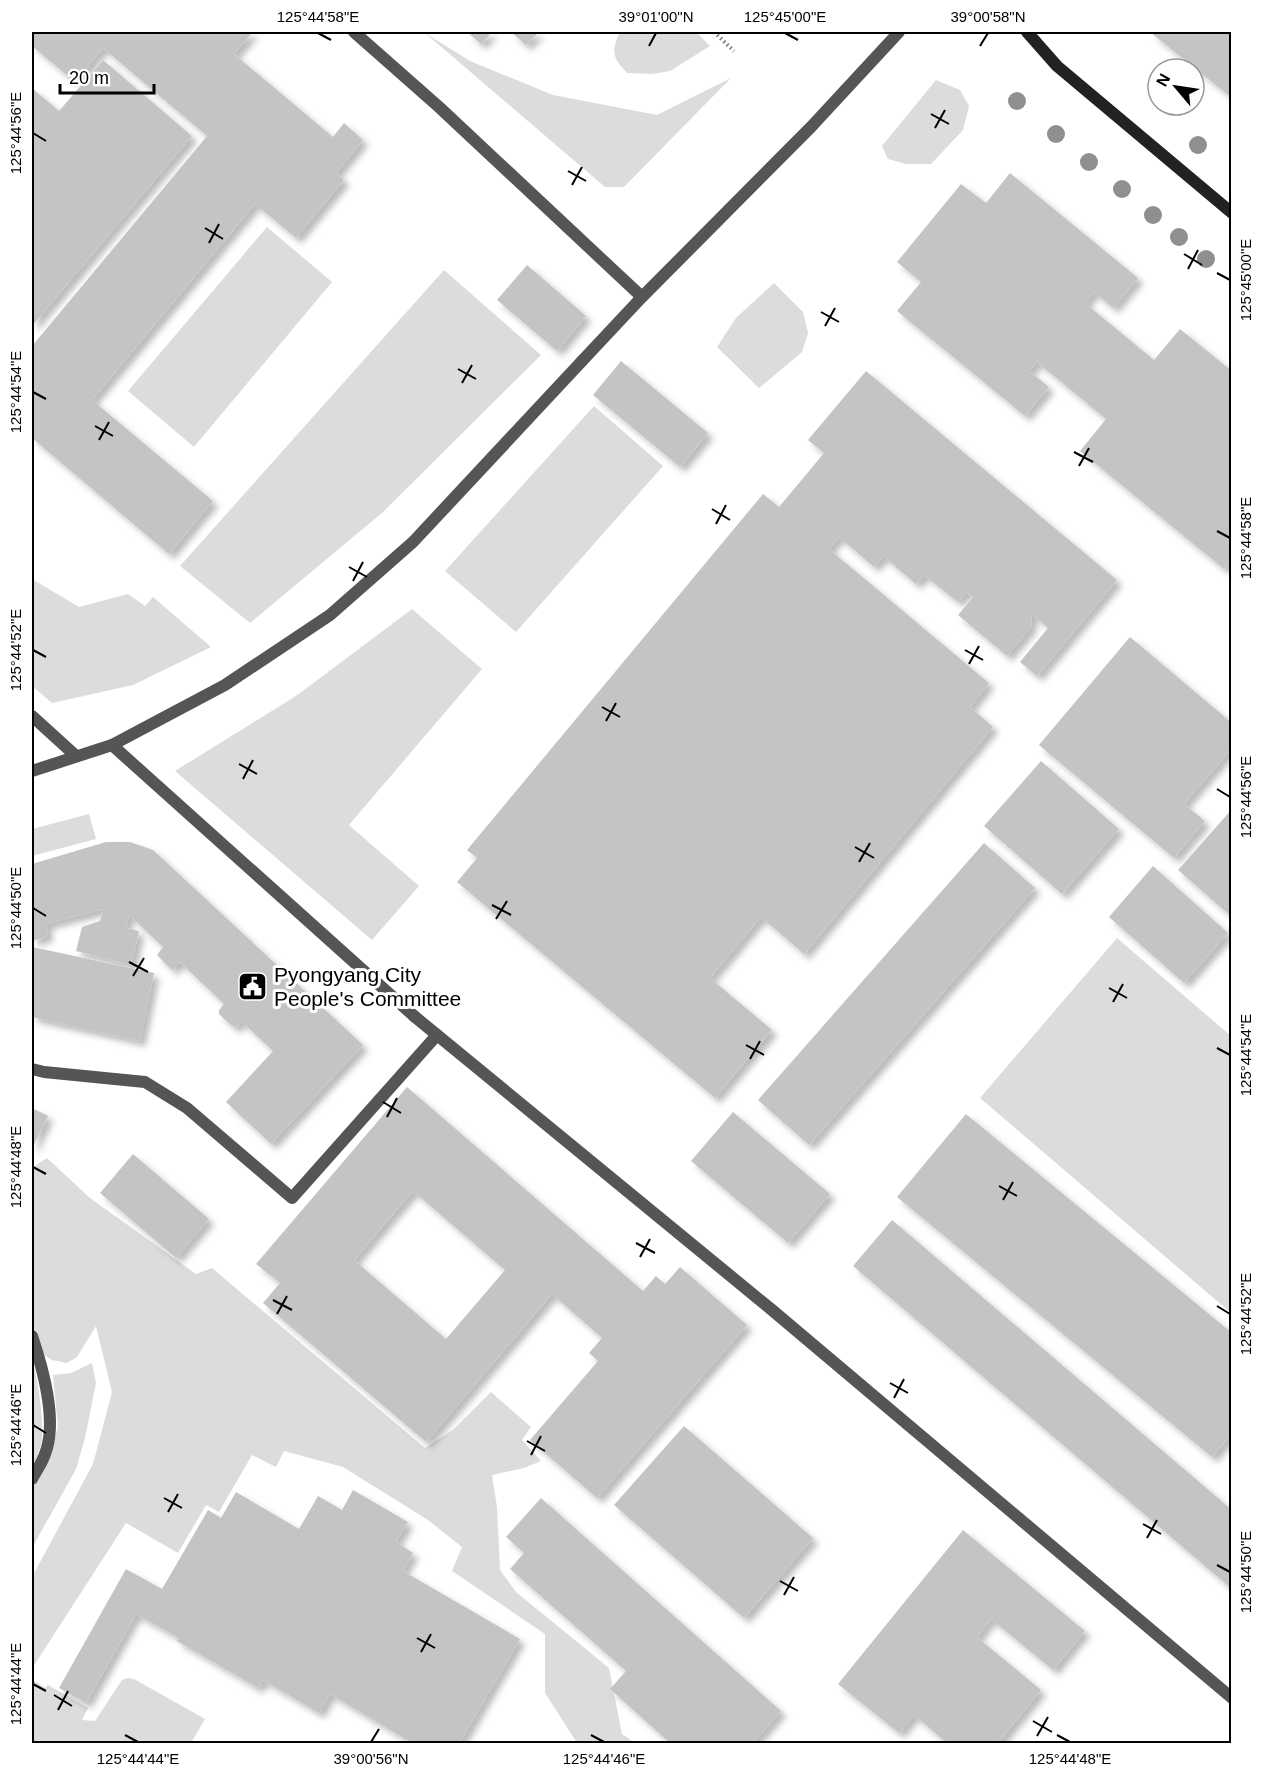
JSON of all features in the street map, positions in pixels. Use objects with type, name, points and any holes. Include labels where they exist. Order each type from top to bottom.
[{"type":"main road","points":[[1027,32],[1057,66],[1232,213]]},
{"type":"street","points":[[354,32],[439,107],[642,297]]},
{"type":"street","points":[[32,771],[112,745],[225,685],[330,615],[413,542],[642,297],[811,127],[899,32]]},
{"type":"street","points":[[32,716],[76,756]]},
{"type":"street","points":[[112,745],[414,1016],[772,1310],[1232,1698]]},
{"type":"street","points":[[32,1069],[146,1082],[187,1108],[291,1198],[437,1035]]},
{"type":"street","points":[[32,1336],[45,1375],[50,1432],[45,1455],[32,1479]]},
{"type":"path","points":[[714,32],[734,51]]},
{"type":"shaded area","points":[[620,32],[696,32],[710,46],[670,71],[652,74],[627,73],[614,54]]},
{"type":"shaded area","points":[[425,33],[470,61],[553,95],[657,115],[731,78],[624,187],[605,187]]},
{"type":"shaded area","points":[[936,80],[960,90],[969,106],[963,130],[931,164],[906,164],[888,159],[882,146]]},
{"type":"shaded area","points":[[267,227],[332,282],[194,447],[128,391]]},
{"type":"shaded area","points":[[444,270],[541,355],[383,512],[250,623],[180,566]]},
{"type":"shaded area","points":[[774,283],[803,312],[808,333],[802,352],[759,388],[717,347],[736,318]]},
{"type":"shaded area","points":[[594,406],[663,466],[516,632],[445,571]]},
{"type":"shaded area","points":[[32,579],[79,607],[128,594],[145,606],[153,597],[211,647],[133,685],[52,703],[32,686]]},
{"type":"shaded area","points":[[412,609],[482,669],[349,825],[419,886],[372,940],[175,771],[296,696]]},
{"type":"shaded area","points":[[89,814],[96,839],[32,856],[32,829]]},
{"type":"shaded area","points":[[1117,938],[1231,1036],[1231,1313],[980,1098]]},
{"type":"shaded area","points":[[47,1158],[90,1198],[196,1274],[212,1268],[425,1448],[453,1430],[491,1392],[531,1427],[522,1440],[541,1461],[524,1468],[492,1475],[497,1507],[500,1570],[516,1592],[609,1668],[622,1734],[635,1743],[577,1743],[545,1693],[545,1634],[452,1571],[462,1547],[428,1520],[343,1467],[284,1451],[276,1467],[252,1455],[219,1512],[206,1505],[178,1553],[126,1523],[33,1667],[32,1673],[32,1577],[93,1464],[112,1392],[96,1326],[77,1357],[67,1363],[52,1360],[40,1353],[32,1320],[32,1173],[36,1165]]},
{"type":"shaded area","points":[[32,1358],[40,1397],[42,1439],[32,1467]]},
{"type":"shaded area","points":[[92,1363],[96,1383],[76,1469],[32,1548],[32,1490],[50,1456],[58,1427],[53,1375],[71,1373]]},
{"type":"shaded area","points":[[32,1679],[45,1688],[48,1685],[88,1708],[82,1720],[95,1721],[122,1680],[134,1679],[205,1719],[191,1743],[32,1743]]},
{"type":"building","points":[[32,32],[253,32],[234,54],[333,137],[344,123],[363,140],[336,173],[344,180],[296,238],[255,204],[92,400],[213,501],[169,554],[32,438],[32,346],[207,136],[103,48],[75,82],[32,46]]},
{"type":"building","points":[[467,32],[492,32],[481,44]]},
{"type":"building","points":[[511,32],[539,32],[526,45]]},
{"type":"building","points":[[1150,32],[1232,32],[1232,98],[1206,77],[1206,57],[1181,57]]},
{"type":"building","points":[[103,60],[192,136],[32,326],[32,88],[59,111]]},
{"type":"building","points":[[1010,173],[1138,278],[1113,308],[1094,292],[1085,303],[1154,360],[1180,329],[1232,371],[1232,559],[1224,569],[1080,451],[1106,419],[1037,362],[1029,371],[1049,387],[1025,416],[897,311],[921,282],[897,262],[961,184],[986,203]]},
{"type":"building","points":[[527,265],[586,316],[557,351],[497,300]]},
{"type":"building","points":[[621,361],[708,433],[680,467],[593,395]]},
{"type":"building","points":[[866,371],[1117,580],[1037,676],[1020,662],[1048,628],[1032,614],[1031,627],[1007,656],[958,615],[973,597],[966,592],[958,602],[924,575],[916,584],[883,556],[874,567],[839,537],[829,549],[989,683],[970,707],[993,727],[804,954],[761,917],[710,978],[772,1030],[715,1098],[457,882],[477,858],[467,850],[763,494],[779,507],[824,453],[808,440]]},
{"type":"building","points":[[1130,637],[1232,723],[1232,748],[1184,804],[1205,821],[1174,858],[1039,745]]},
{"type":"building","points":[[1041,761],[1119,829],[1062,894],[984,826]]},
{"type":"building","points":[[1232,809],[1232,917],[1178,870]]},
{"type":"building","name":"Pyongyang City People's Committee","points":[[106,842],[130,842],[153,850],[363,1045],[271,1144],[226,1102],[273,1051],[241,1021],[236,1027],[232,1026],[219,1014],[224,1004],[180,962],[171,969],[157,955],[163,947],[129,915],[126,928],[139,931],[131,965],[76,951],[82,927],[100,921],[103,909],[46,924],[48,933],[46,937],[32,941],[32,864]]},
{"type":"building","points":[[984,843],[1035,888],[809,1145],[758,1100]]},
{"type":"building","points":[[1153,866],[1228,933],[1184,983],[1109,917]]},
{"type":"building","points":[[32,947],[154,973],[140,1041],[32,1017]]},
{"type":"building","points":[[407,1087],[643,1291],[656,1276],[665,1284],[680,1267],[747,1325],[597,1498],[530,1440],[598,1361],[589,1353],[602,1338],[552,1294],[426,1442],[263,1303],[280,1283],[256,1264]],"holes":[[[413,1191],[505,1270],[446,1339],[354,1260]]]},
{"type":"building","points":[[32,1108],[48,1116],[32,1149]]},
{"type":"building","points":[[733,1112],[830,1194],[788,1243],[691,1161]]},
{"type":"building","points":[[966,1114],[1232,1333],[1232,1434],[1212,1457],[897,1197]]},
{"type":"building","points":[[133,1154],[209,1219],[176,1258],[100,1193]]},
{"type":"building","points":[[892,1220],[1232,1510],[1232,1589],[853,1266]]},
{"type":"building","points":[[684,1426],[813,1538],[744,1618],[614,1505]]},
{"type":"building","points":[[353,1490],[408,1522],[396,1542],[413,1553],[403,1571],[520,1639],[459,1744],[414,1744],[330,1694],[319,1713],[263,1680],[258,1688],[177,1641],[179,1638],[136,1614],[86,1703],[59,1688],[126,1569],[162,1589],[208,1510],[221,1518],[236,1492],[299,1529],[318,1496],[342,1510]]},
{"type":"building","points":[[541,1498],[781,1711],[752,1744],[671,1744],[610,1689],[626,1671],[510,1569],[524,1553],[506,1537]]},
{"type":"building","points":[[963,1530],[1085,1631],[1053,1670],[991,1619],[977,1637],[1041,1690],[997,1744],[948,1744],[914,1715],[899,1733],[838,1684]]},
{"type":"place","name":"Pyongyang City People's Committee","points":[[253,987]]}]
